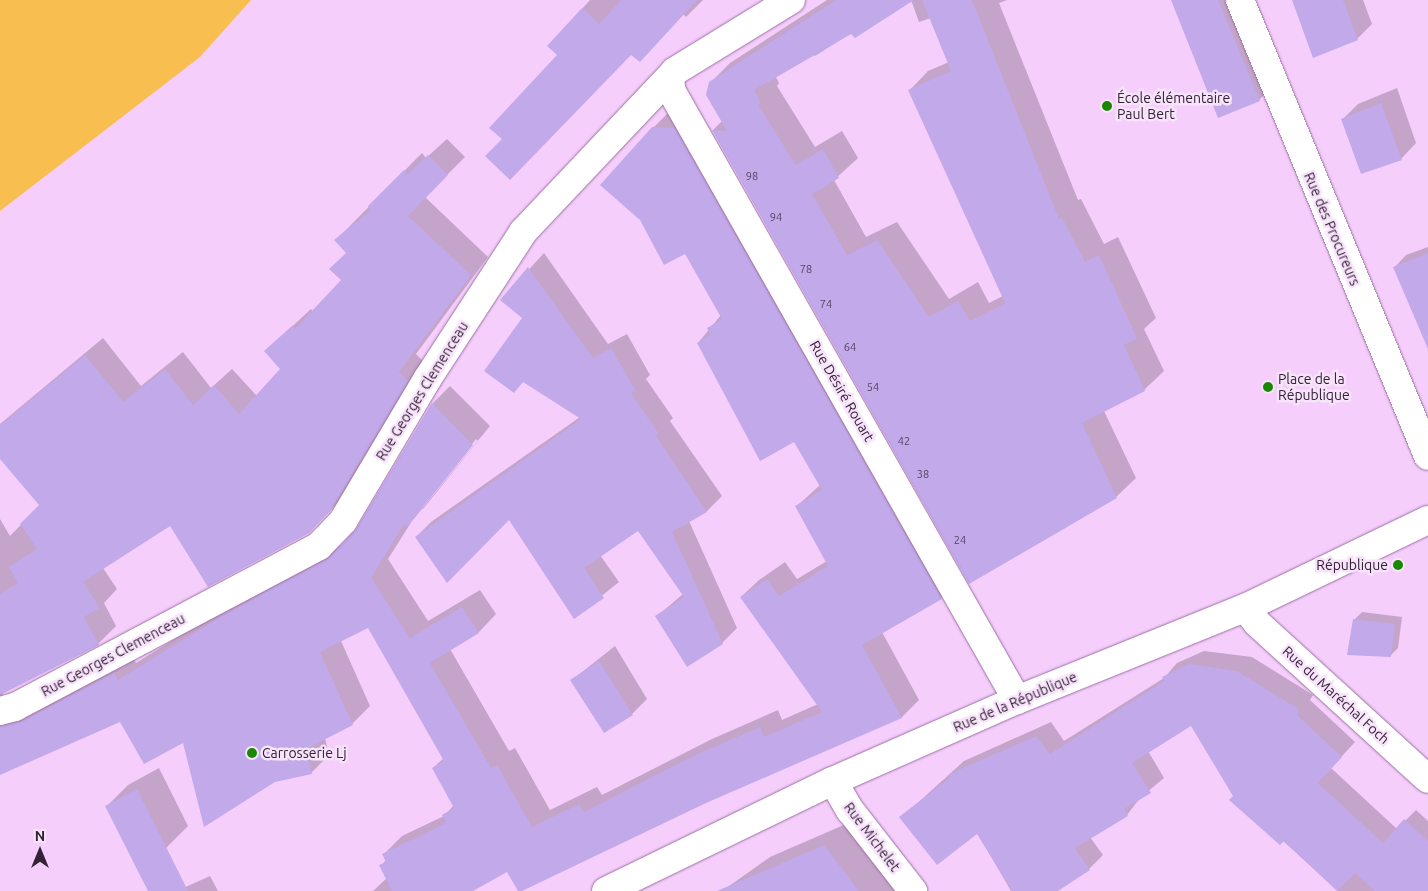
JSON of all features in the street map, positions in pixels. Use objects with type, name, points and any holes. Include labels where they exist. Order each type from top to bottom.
[{"type":"street","name":"Rue Georges Clemenceau","points":[[0,710],[15,707],[318,546],[343,521],[428,378],[523,232],[670,80],[675,71],[763,8],[791,0]]},
{"type":"street","name":"Rue des Procureurs","points":[[1240,0],[1295,140],[1428,456]]},
{"type":"street","name":"Rue Désiré Rouart","points":[[670,80],[672,92],[1017,700]]},
{"type":"street","name":"Rue de la République","points":[[606,891],[833,780],[1017,700],[1246,608],[1428,520]]},
{"type":"street","name":"Rue du Maréchal Foch","points":[[1246,608],[1257,622],[1428,779]]},
{"type":"street","name":"Rue Michelet","points":[[833,780],[850,810],[913,891]]},
{"type":"shaded area","points":[[0,0],[251,0],[200,57],[0,211]]},
{"type":"building","points":[[621,0],[697,0],[640,62],[631,55],[510,180],[485,156],[502,139],[489,128],[557,55],[547,46],[582,8],[599,24]]},
{"type":"building","points":[[836,0],[914,0],[855,38],[851,34],[754,90],[761,103],[758,105],[796,165],[823,149],[839,178],[812,194],[847,255],[877,240],[929,317],[958,301],[970,321],[1005,303],[908,90],[951,71],[922,0],[972,0],[1059,219],[1062,217],[1085,262],[1099,255],[1137,338],[1124,345],[1145,391],[1082,423],[1117,498],[969,584],[712,130],[727,131],[706,95],[709,82]]},
{"type":"building","points":[[1171,0],[1218,0],[1260,101],[1218,118]]},
{"type":"building","points":[[1292,0],[1343,0],[1358,40],[1313,58]]},
{"type":"building","points":[[1381,103],[1402,160],[1361,174],[1341,119]]},
{"type":"building","points":[[652,127],[675,128],[942,599],[862,645],[902,718],[706,803],[522,891],[518,891],[507,872],[473,891],[392,891],[379,865],[386,862],[382,854],[446,823],[442,815],[454,808],[432,768],[444,761],[368,628],[320,652],[353,725],[306,749],[312,774],[275,782],[204,827],[183,743],[144,764],[120,722],[0,775],[0,726],[22,721],[114,673],[118,680],[225,614],[330,557],[356,529],[432,403],[473,445],[407,527],[404,524],[371,578],[410,638],[462,607],[479,633],[430,663],[491,768],[497,765],[532,827],[579,804],[584,812],[693,756],[760,727],[764,737],[822,712],[740,597],[767,579],[779,596],[828,566],[795,506],[822,490],[794,442],[760,461],[697,343],[710,335],[707,328],[722,319],[685,254],[664,265],[640,220],[600,185]]},
{"type":"building","points":[[428,155],[448,175],[408,216],[471,275],[399,372],[408,381],[330,511],[309,533],[208,587],[170,526],[83,582],[100,608],[84,617],[99,645],[0,695],[0,594],[18,583],[9,567],[37,549],[20,524],[39,505],[0,459],[0,425],[85,355],[123,402],[165,369],[193,405],[214,385],[239,414],[280,369],[264,351],[292,326],[295,329],[341,280],[329,269],[346,253],[334,240],[371,210],[368,206],[404,170],[408,174]]},
{"type":"building","points":[[1428,253],[1428,349],[1393,267]]},
{"type":"building","points":[[528,267],[593,358],[611,348],[636,391],[631,393],[659,434],[656,436],[707,512],[672,532],[723,644],[687,667],[655,616],[684,597],[638,531],[584,568],[604,598],[574,619],[509,520],[447,583],[415,537],[581,419],[523,382],[514,393],[484,371],[522,318],[500,300]]},
{"type":"building","points":[[1353,619],[1395,624],[1391,657],[1347,655]]},
{"type":"building","points":[[599,661],[633,715],[604,733],[570,680]]},
{"type":"building","points":[[1189,664],[1237,671],[1300,710],[1297,715],[1342,757],[1318,783],[1383,843],[1404,819],[1428,841],[1428,891],[1375,891],[1355,873],[1337,891],[1284,841],[1280,845],[1229,800],[1233,796],[1191,726],[1132,763],[1151,793],[1124,809],[1128,816],[1075,848],[1090,870],[1058,891],[1012,891],[977,834],[937,865],[899,817],[951,777],[949,774],[1036,736],[1050,754],[1164,681],[1162,677]]},
{"type":"building","points":[[137,789],[188,891],[148,891],[105,806]]},
{"type":"building","points":[[824,845],[859,891],[717,891]]},
{"type":"place","name":"École élémentaire Paul Bert","points":[[1107,106]]},
{"type":"place","name":"Place de la République","points":[[1268,387]]},
{"type":"place","name":"République","points":[[1398,565]]},
{"type":"place","name":"Carrosserie Lj","points":[[252,753]]}]
